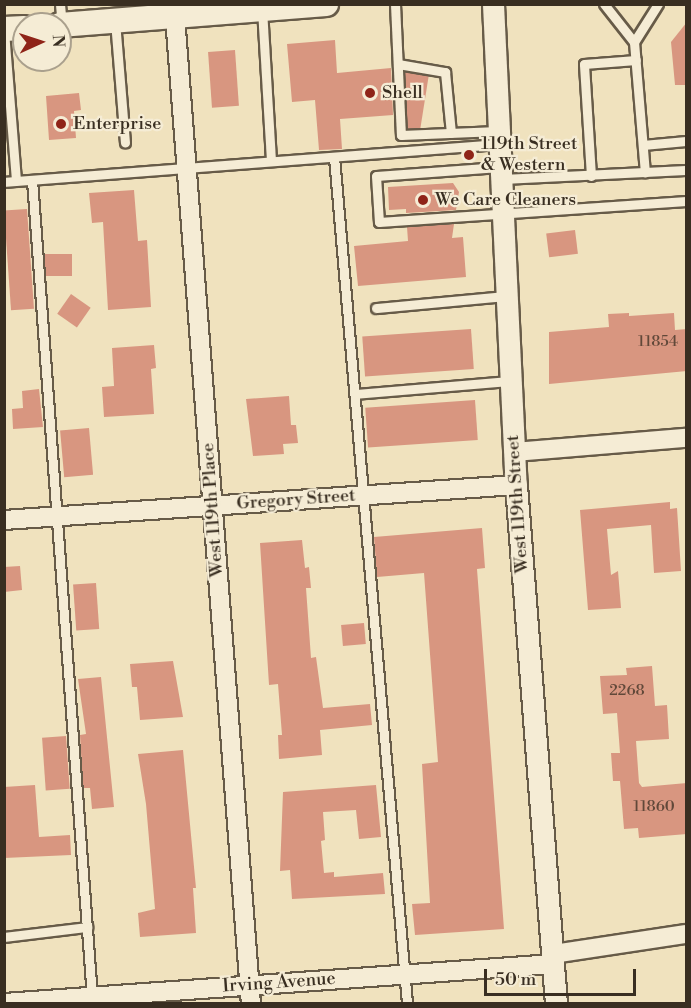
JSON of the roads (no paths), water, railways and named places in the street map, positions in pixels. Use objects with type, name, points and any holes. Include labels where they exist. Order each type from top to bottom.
[{"type":"main road","points":[[72,19],[115,21],[143,12],[175,17],[251,8],[326,4]]},
{"type":"street","name":"West 119th Street","points":[[494,4],[499,173],[516,485],[556,1004]]},
{"type":"street","name":"West 119th Place","points":[[175,17],[250,994]]},
{"type":"street","points":[[514,452],[687,438]]},
{"type":"street","name":"Gregory Street","points":[[4,520],[516,485]]},
{"type":"street","name":"Irving Avenue","points":[[4,1003],[250,994],[404,974],[553,959],[687,934]]},
{"type":"lane","points":[[395,4],[401,135],[451,133],[498,137]]},
{"type":"lane","points":[[604,4],[634,42],[645,173]]},
{"type":"lane","points":[[634,42],[658,4]]},
{"type":"lane","points":[[251,8],[271,161]]},
{"type":"lane","points":[[115,21],[125,143]]},
{"type":"lane","points":[[4,30],[16,181]]},
{"type":"lane","points":[[591,176],[584,64],[636,60]]},
{"type":"lane","points":[[398,64],[446,72],[451,133]]},
{"type":"lane","points":[[4,182],[334,156],[498,137]]},
{"type":"lane","points":[[643,145],[687,141]]},
{"type":"lane","points":[[334,156],[407,1004]]},
{"type":"lane","points":[[687,170],[591,176],[499,173],[376,176],[379,222],[687,201]]},
{"type":"lane","points":[[32,180],[92,1000]]},
{"type":"lane","points":[[376,308],[506,296]]},
{"type":"lane","points":[[354,394],[510,381]]},
{"type":"lane","points":[[4,937],[87,927]]},
{"type":"place","name":"Shell","points":[[370,93]]},
{"type":"place","name":"Enterprise","points":[[61,124]]},
{"type":"place","name":"119th Street & Western","points":[[469,155]]},
{"type":"place","name":"We Care Cleaners","points":[[423,200]]}]
